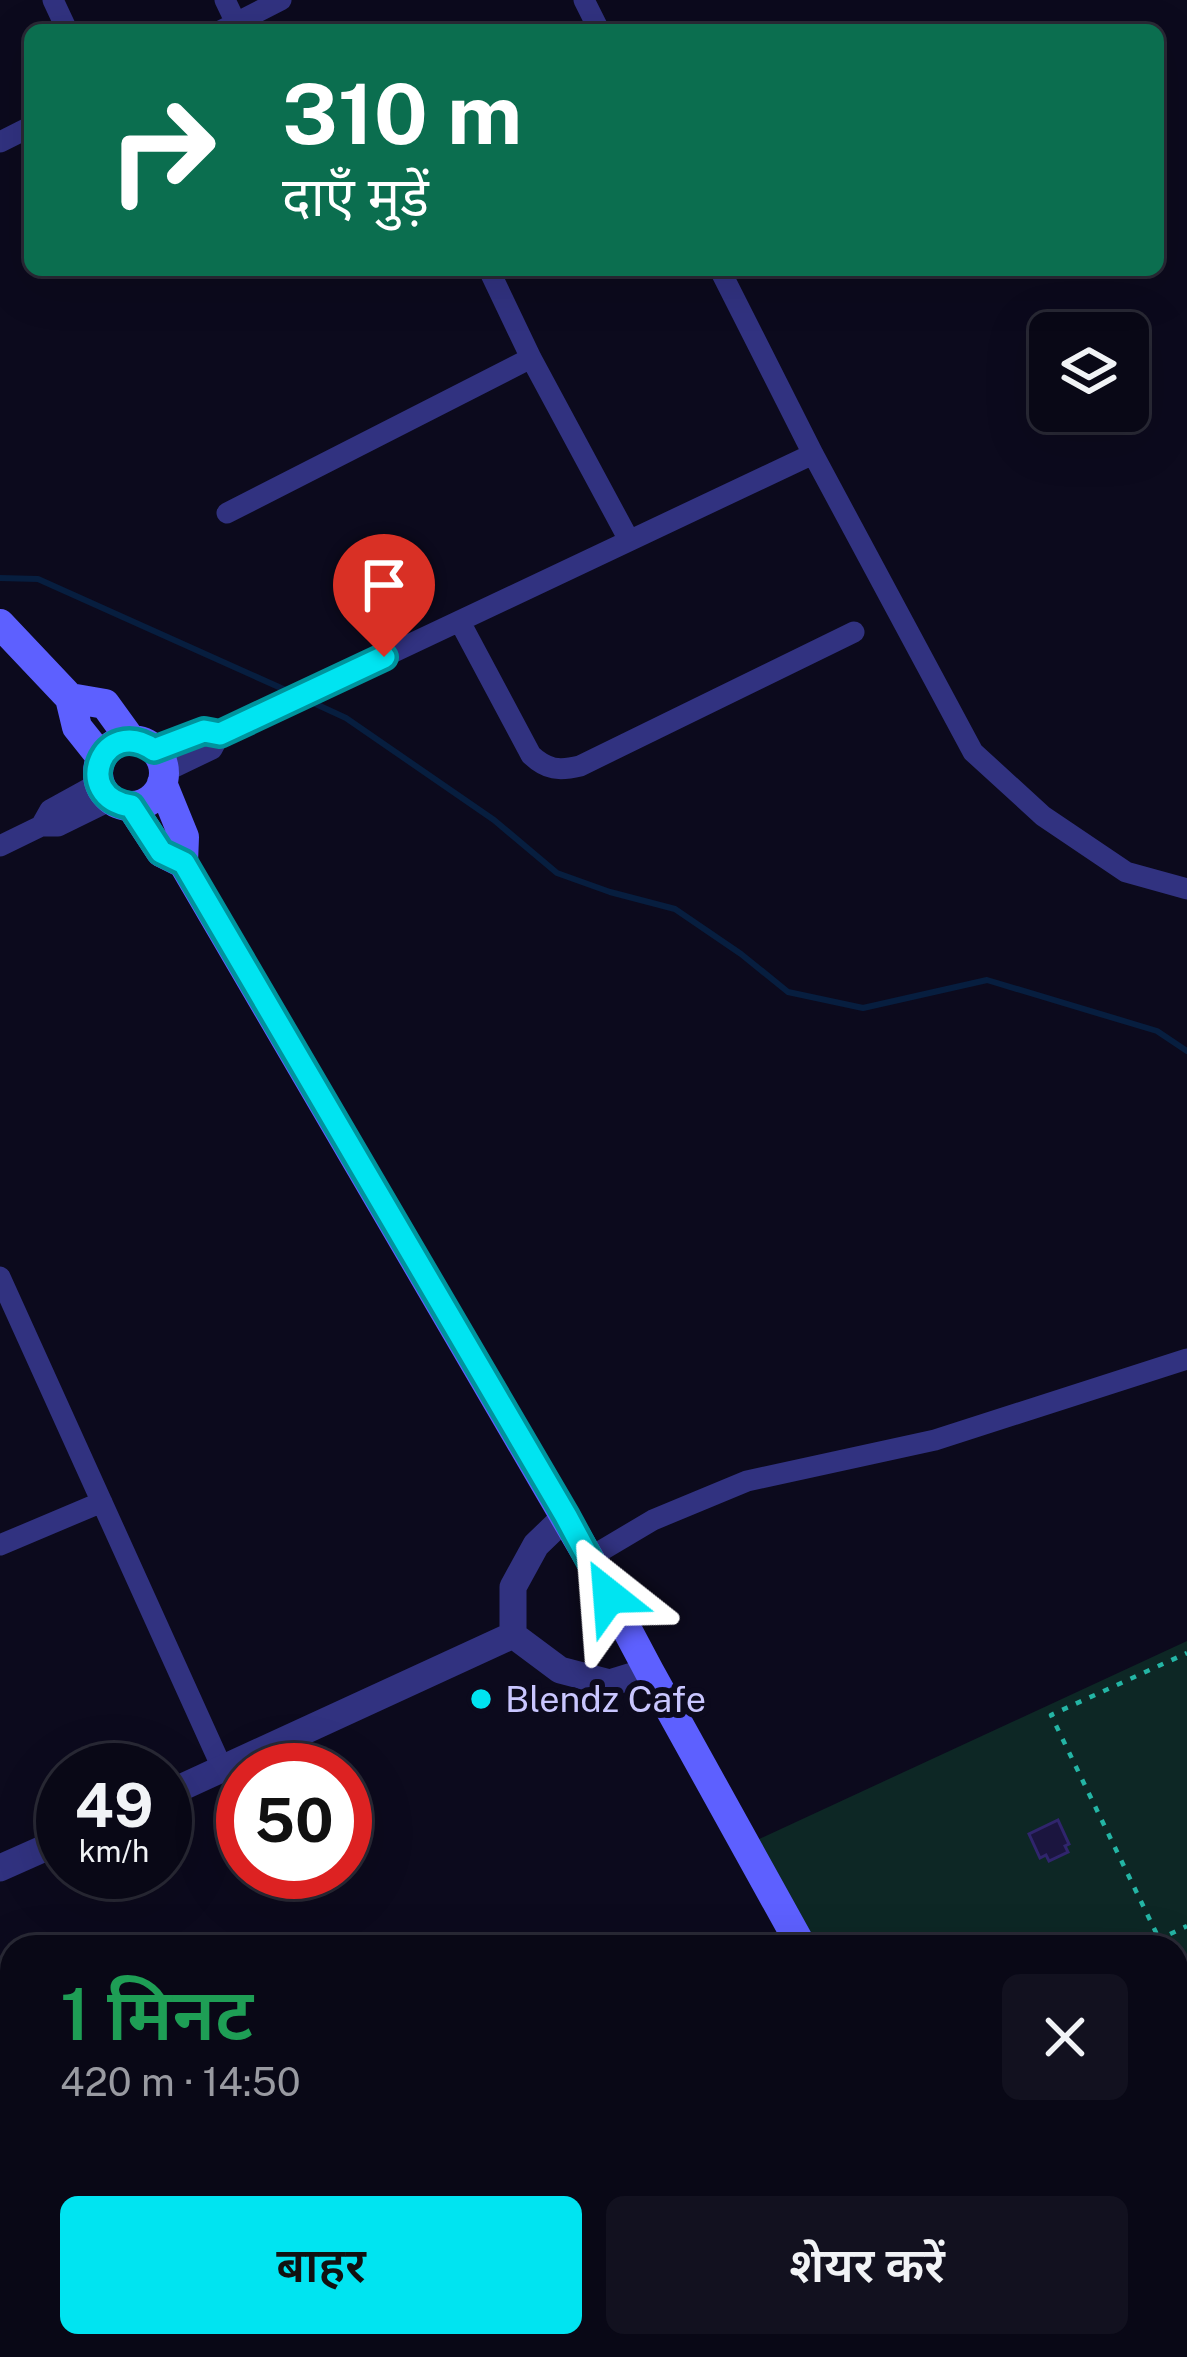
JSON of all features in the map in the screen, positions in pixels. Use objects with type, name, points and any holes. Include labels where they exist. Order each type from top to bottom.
[{"type":"main road","points":[[7,631],[70,698],[77,728],[111,787],[161,852],[184,863]]},
{"type":"main road","points":[[70,698],[105,704],[153,761],[184,837],[184,863],[566,1516],[795,1935]]},
{"type":"main road","points":[[111,787],[114,745],[153,761]]},
{"type":"main road","points":[[111,787],[150,800],[153,761]]},
{"type":"street","points":[[233,24],[281,0]]},
{"type":"street","points":[[491,276],[629,540]]},
{"type":"street","points":[[724,276],[973,752],[1043,816],[1126,872],[1187,890]]},
{"type":"street","points":[[227,513],[531,358]]},
{"type":"street","points":[[153,761],[212,749],[220,734],[814,454]]},
{"type":"street","points":[[460,622],[531,755],[542,765],[560,770],[580,766],[854,632]]},
{"type":"street","points":[[0,846],[41,826],[58,826],[111,787]]},
{"type":"street","points":[[0,1277],[216,1754]]},
{"type":"street","points":[[589,1558],[653,1520],[747,1481],[935,1440],[1187,1359]]},
{"type":"street","points":[[0,1544],[102,1502]]},
{"type":"street","points":[[513,1635],[513,1587],[536,1545],[566,1516]]},
{"type":"street","points":[[281,1743],[513,1635]]},
{"type":"street","points":[[513,1635],[560,1670],[610,1683],[649,1671]]},
{"type":"street","points":[[0,1868],[36,1852]]},
{"type":"path","points":[[1158,1935],[1051,1715],[1187,1653]]},
{"type":"green space","points":[[1187,1641],[1187,1935],[809,1935],[757,1840]]},
{"type":"building","points":[[1058,1820],[1068,1852],[1049,1861],[1046,1855],[1040,1858],[1029,1834]]},
{"type":"waterway","points":[[0,578],[38,579],[290,692]]},
{"type":"waterway","points":[[307,700],[346,718],[494,820],[557,873],[675,909],[788,992],[863,1008],[987,980],[1157,1031],[1187,1051]]},
{"type":"place","name":"Blendz Cafe","points":[[481,1699]]},
{"type":"route","points":[[384,657],[220,734],[204,731],[154,750],[140,741],[122,741],[106,750],[97,775],[111,800],[131,806],[161,852],[184,863],[609,1596]]}]
